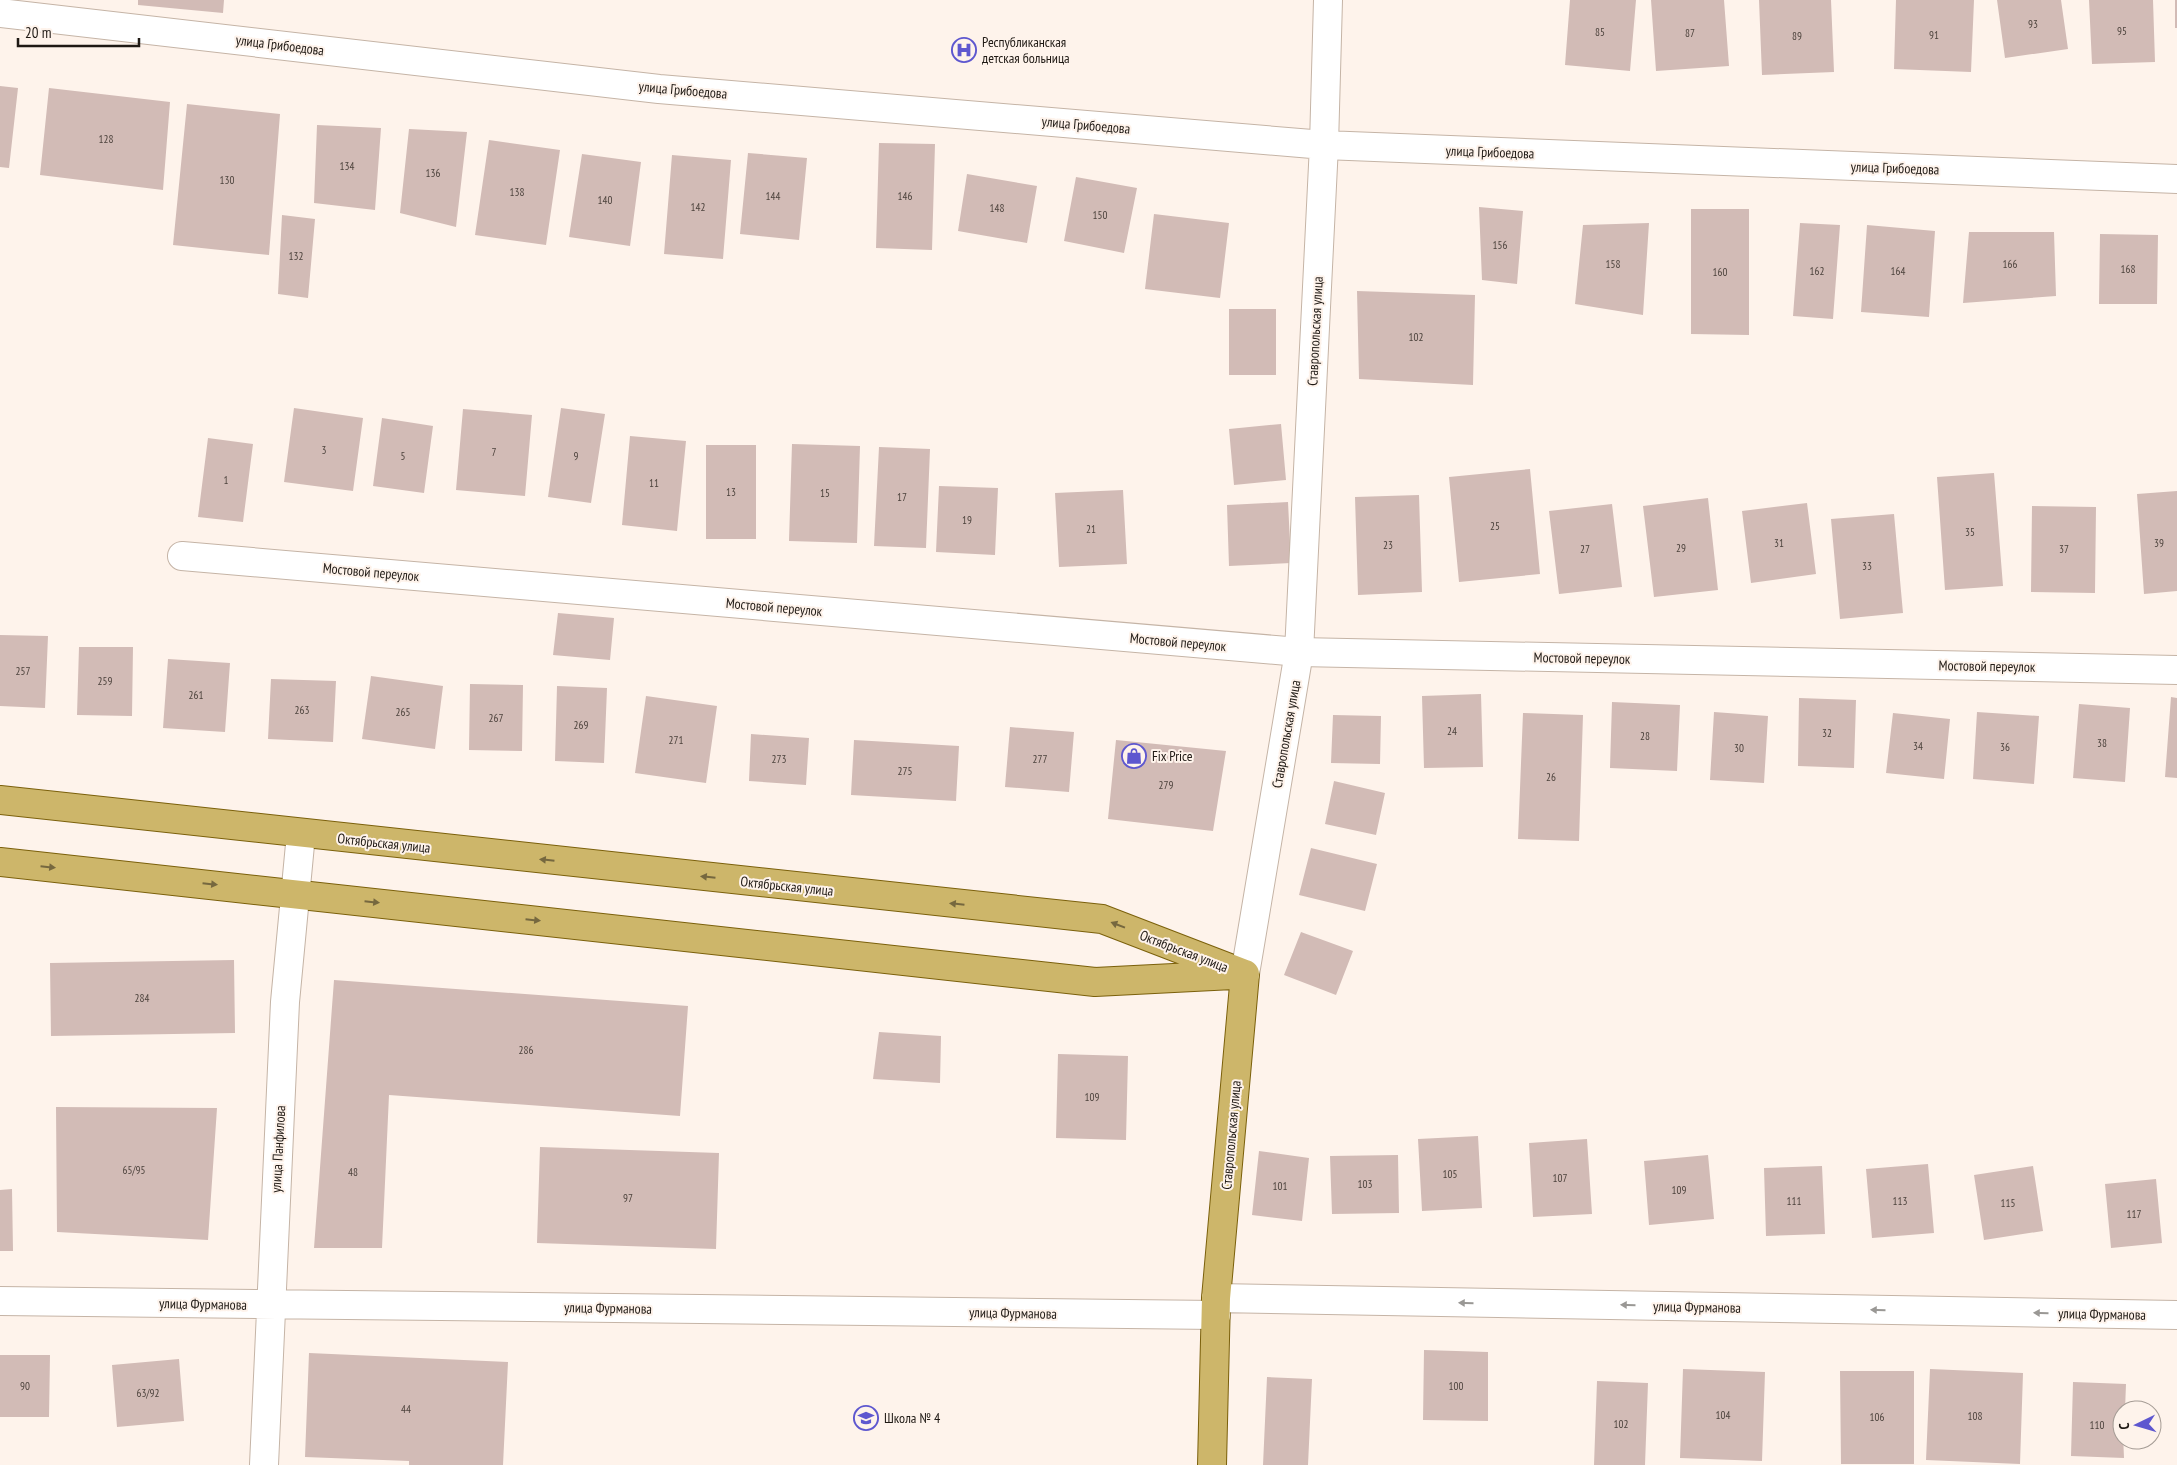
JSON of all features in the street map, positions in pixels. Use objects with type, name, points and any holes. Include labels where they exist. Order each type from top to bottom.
[{"type":"main road","name":"Октябрьская улица","points":[[0,800],[1102,919],[1245,974]]},
{"type":"main road","name":"Октябрьская улица","points":[[0,862],[1096,982],[1245,974]]},
{"type":"main road","name":"Ставропольская улица","points":[[1212,1465],[1216,1307],[1245,974]]},
{"type":"street","name":"Ставропольская улица","points":[[1245,974],[1300,652],[1324,145],[1328,0]]},
{"type":"street","name":"улица Грибоедова","points":[[0,13],[659,89],[1324,145],[2177,179]]},
{"type":"street","name":"Мостовой переулок","points":[[182,556],[1300,652],[2177,670]]},
{"type":"street","name":"улица Панфилова","points":[[264,1465],[286,1002],[301,834]]},
{"type":"street","name":"улица Фурманова","points":[[0,1301],[271,1304],[1216,1307],[2177,1315]]},
{"type":"building","points":[[138,0],[224,0],[223,13],[138,5]]},
{"type":"building","points":[[1570,0],[1636,0],[1630,71],[1565,65]]},
{"type":"building","points":[[1651,0],[1724,0],[1729,66],[1656,71]]},
{"type":"building","points":[[1759,0],[1831,0],[1834,72],[1762,75]]},
{"type":"building","points":[[1896,0],[1974,0],[1971,72],[1894,69]]},
{"type":"building","points":[[1997,0],[2061,0],[2068,49],[2005,58]]},
{"type":"building","points":[[2089,0],[2153,0],[2155,62],[2092,64]]},
{"type":"building","points":[[2175,0],[2177,0],[2177,28],[2175,28]]},
{"type":"building","points":[[0,86],[18,88],[9,168],[0,167]]},
{"type":"building","points":[[49,88],[170,102],[163,190],[40,175]]},
{"type":"building","points":[[187,104],[280,114],[269,255],[173,245]]},
{"type":"building","points":[[317,125],[381,128],[375,210],[314,203]]},
{"type":"building","points":[[409,129],[467,132],[456,227],[400,213]]},
{"type":"building","points":[[489,140],[560,150],[546,245],[475,235]]},
{"type":"building","points":[[879,143],[935,144],[932,250],[876,248]]},
{"type":"building","points":[[748,153],[807,158],[799,240],[740,234]]},
{"type":"building","points":[[582,154],[641,162],[630,246],[569,237]]},
{"type":"building","points":[[672,155],[731,160],[723,259],[664,254]]},
{"type":"building","points":[[967,174],[1037,186],[1027,243],[958,231]]},
{"type":"building","points":[[1076,177],[1137,188],[1124,253],[1064,241]]},
{"type":"building","points":[[1479,207],[1523,211],[1517,284],[1482,280]]},
{"type":"building","points":[[1691,209],[1749,209],[1749,335],[1691,334]]},
{"type":"building","points":[[1154,214],[1229,223],[1220,298],[1145,289]]},
{"type":"building","points":[[282,215],[315,219],[308,298],[278,294]]},
{"type":"building","points":[[1649,223],[1643,315],[1575,304],[1583,225]]},
{"type":"building","points":[[1800,223],[1840,225],[1833,319],[1793,316]]},
{"type":"building","points":[[1867,225],[1935,231],[1929,317],[1861,312]]},
{"type":"building","points":[[1969,232],[2054,232],[2056,296],[1963,303]]},
{"type":"building","points":[[2100,234],[2158,235],[2157,304],[2099,304]]},
{"type":"building","points":[[1357,291],[1475,295],[1473,385],[1359,379]]},
{"type":"building","points":[[1229,309],[1276,309],[1276,375],[1229,375]]},
{"type":"building","points":[[294,408],[363,418],[353,491],[284,482]]},
{"type":"building","points":[[561,408],[605,414],[591,503],[548,497]]},
{"type":"building","points":[[463,409],[532,415],[525,496],[456,490]]},
{"type":"building","points":[[382,418],[433,426],[424,493],[373,486]]},
{"type":"building","points":[[1281,424],[1286,480],[1234,485],[1229,429]]},
{"type":"building","points":[[630,436],[686,441],[677,531],[622,525]]},
{"type":"building","points":[[208,438],[253,444],[243,522],[198,517]]},
{"type":"building","points":[[792,444],[860,446],[857,543],[789,541]]},
{"type":"building","points":[[706,445],[756,445],[756,539],[706,539]]},
{"type":"building","points":[[879,447],[930,449],[926,548],[874,546]]},
{"type":"building","points":[[1530,469],[1540,574],[1459,582],[1449,477]]},
{"type":"building","points":[[1994,473],[2003,586],[1945,590],[1937,477]]},
{"type":"building","points":[[939,486],[998,488],[995,555],[936,552]]},
{"type":"building","points":[[1123,490],[1127,564],[1059,567],[1055,493]]},
{"type":"building","points":[[2177,491],[2177,591],[2144,594],[2137,494]]},
{"type":"building","points":[[1419,495],[1422,592],[1358,595],[1355,497]]},
{"type":"building","points":[[1708,498],[1718,590],[1654,597],[1643,506]]},
{"type":"building","points":[[1288,502],[1291,563],[1229,566],[1227,505]]},
{"type":"building","points":[[1807,503],[1816,574],[1751,583],[1742,511]]},
{"type":"building","points":[[1612,504],[1622,587],[1559,594],[1549,511]]},
{"type":"building","points":[[2032,506],[2096,507],[2095,593],[2031,592]]},
{"type":"building","points":[[1894,514],[1903,613],[1840,619],[1831,519]]},
{"type":"building","points":[[558,613],[614,618],[610,660],[553,655]]},
{"type":"building","points":[[0,635],[48,636],[45,708],[0,706]]},
{"type":"building","points":[[79,647],[133,647],[132,716],[77,715]]},
{"type":"building","points":[[168,659],[230,663],[225,732],[163,728]]},
{"type":"building","points":[[371,676],[443,686],[435,749],[362,739]]},
{"type":"building","points":[[271,679],[336,681],[333,742],[268,739]]},
{"type":"building","points":[[470,684],[523,685],[522,751],[469,750]]},
{"type":"building","points":[[557,686],[607,688],[604,763],[555,761]]},
{"type":"building","points":[[1481,694],[1483,767],[1424,768],[1422,696]]},
{"type":"building","points":[[646,696],[717,706],[706,783],[635,773]]},
{"type":"building","points":[[2171,697],[2177,698],[2177,778],[2165,777]]},
{"type":"building","points":[[1799,698],[1856,700],[1854,768],[1798,766]]},
{"type":"building","points":[[1612,702],[1680,705],[1677,771],[1610,768]]},
{"type":"building","points":[[2079,704],[2130,708],[2125,782],[2073,778]]},
{"type":"building","points":[[1714,712],[1768,716],[1764,783],[1710,780]]},
{"type":"building","points":[[1977,712],[2039,716],[2034,784],[1973,779]]},
{"type":"building","points":[[1523,713],[1583,715],[1579,841],[1518,839]]},
{"type":"building","points":[[1893,713],[1950,719],[1944,779],[1886,773]]},
{"type":"building","points":[[1333,715],[1381,716],[1380,764],[1331,763]]},
{"type":"building","points":[[1010,727],[1074,732],[1069,792],[1005,787]]},
{"type":"building","points":[[751,734],[809,738],[806,785],[749,781]]},
{"type":"building","points":[[854,740],[959,746],[956,801],[851,795]]},
{"type":"building","points":[[1116,740],[1226,751],[1213,831],[1108,819]]},
{"type":"building","points":[[1334,781],[1385,793],[1376,835],[1325,824]]},
{"type":"building","points":[[1311,848],[1377,864],[1365,911],[1299,895]]},
{"type":"building","points":[[1301,932],[1353,951],[1336,995],[1284,975]]},
{"type":"building","points":[[234,960],[235,1033],[51,1036],[50,963]]},
{"type":"building","points":[[334,980],[688,1006],[680,1116],[389,1095],[382,1248],[314,1248]]},
{"type":"building","points":[[879,1032],[941,1036],[940,1083],[873,1079]]},
{"type":"building","points":[[1058,1054],[1128,1056],[1126,1140],[1056,1138]]},
{"type":"building","points":[[56,1107],[217,1108],[208,1240],[57,1232]]},
{"type":"building","points":[[1478,1136],[1482,1208],[1422,1211],[1418,1139]]},
{"type":"building","points":[[1587,1139],[1592,1214],[1533,1217],[1529,1143]]},
{"type":"building","points":[[540,1147],[719,1153],[716,1249],[537,1243]]},
{"type":"building","points":[[1259,1151],[1309,1158],[1302,1221],[1252,1215]]},
{"type":"building","points":[[1398,1155],[1399,1213],[1332,1214],[1330,1156]]},
{"type":"building","points":[[1708,1155],[1714,1219],[1649,1225],[1644,1161]]},
{"type":"building","points":[[1928,1164],[1934,1233],[1872,1238],[1866,1169]]},
{"type":"building","points":[[1822,1166],[1825,1234],[1766,1236],[1764,1168]]},
{"type":"building","points":[[2033,1166],[2043,1231],[1984,1240],[1974,1175]]},
{"type":"building","points":[[2156,1179],[2162,1243],[2111,1248],[2105,1184]]},
{"type":"building","points":[[12,1189],[13,1251],[0,1251],[0,1190]]},
{"type":"building","points":[[1424,1350],[1488,1352],[1488,1421],[1423,1420]]},
{"type":"building","points":[[309,1353],[508,1362],[503,1465],[409,1465],[409,1461],[305,1457]]},
{"type":"building","points":[[0,1355],[50,1355],[49,1417],[0,1417]]},
{"type":"building","points":[[179,1359],[184,1421],[117,1427],[112,1365]]},
{"type":"building","points":[[1683,1369],[1765,1372],[1762,1461],[1680,1458]]},
{"type":"building","points":[[1930,1369],[2023,1373],[2020,1464],[1926,1460]]},
{"type":"building","points":[[1840,1371],[1914,1371],[1914,1464],[1841,1464]]},
{"type":"building","points":[[1267,1377],[1312,1379],[1308,1465],[1263,1465]]},
{"type":"building","points":[[1597,1381],[1648,1383],[1645,1465],[1594,1465]]},
{"type":"building","points":[[2073,1382],[2126,1384],[2125,1400],[2112,1400],[2112,1450],[2124,1450],[2124,1458],[2071,1456]]},
{"type":"place","name":"Республиканская детская больница","points":[[964,50]]},
{"type":"place","name":"Fix Price","points":[[1134,756]]},
{"type":"place","name":"Школа № 4","points":[[866,1418]]}]
